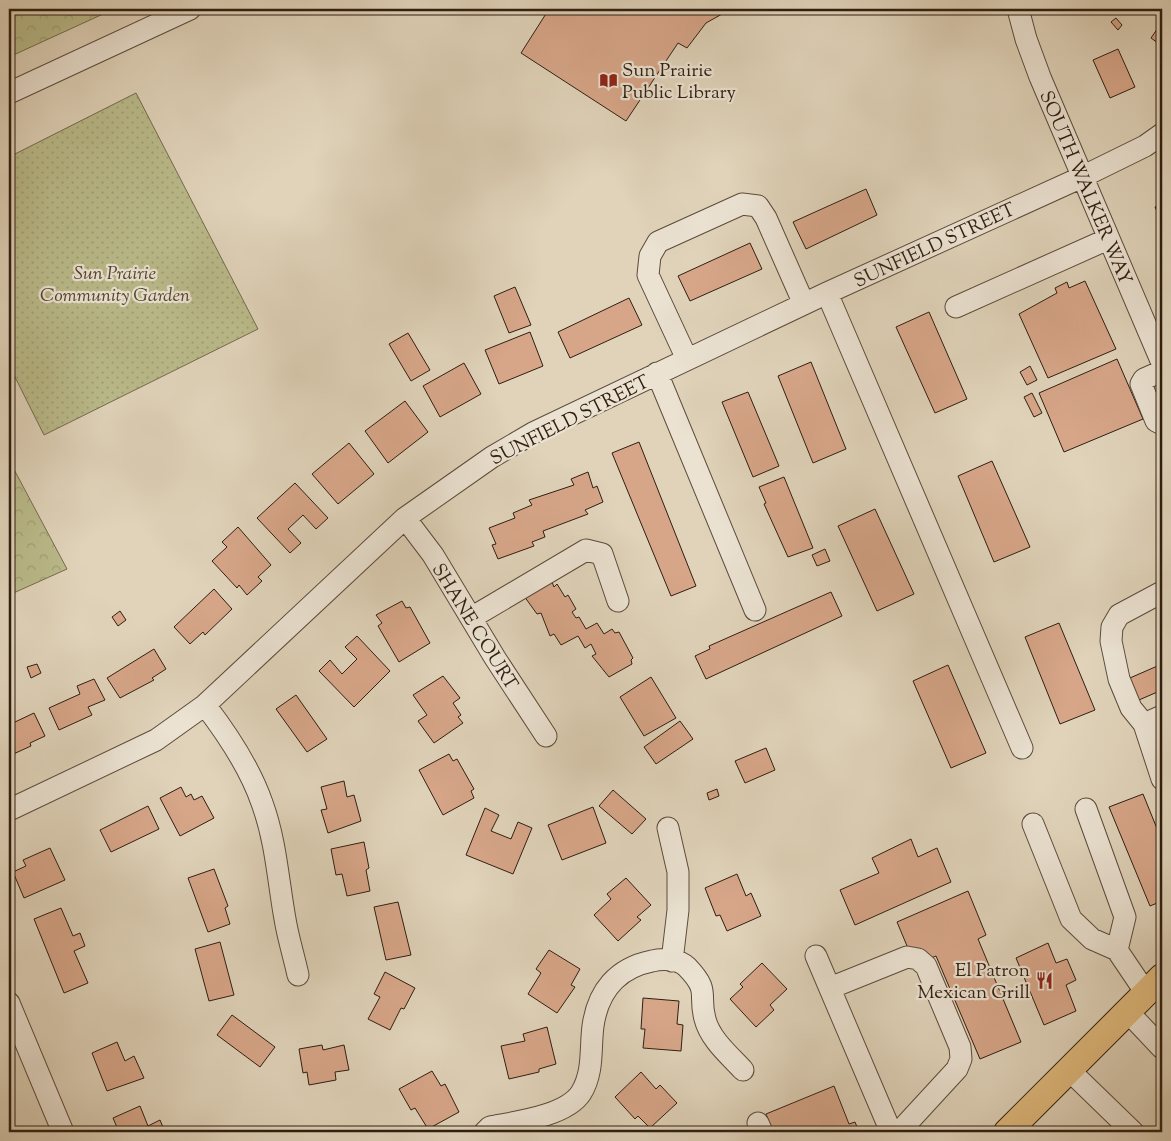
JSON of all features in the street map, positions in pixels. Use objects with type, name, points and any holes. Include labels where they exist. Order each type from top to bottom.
[{"type":"main road","points":[[1007,1132],[1154,985]]},
{"type":"street","points":[[9,93],[190,9]]},
{"type":"street","name":"SOUTH WALKER WAY","points":[[1018,9],[1026,39],[1108,239],[1162,363]]},
{"type":"street","name":"SUNFIELD STREET","points":[[9,810],[156,740],[205,705],[405,518],[492,457],[533,433],[657,373],[1082,176],[1145,146],[1162,134]]},
{"type":"street","points":[[687,359],[648,275],[650,256],[658,242],[742,204],[758,206],[766,218],[804,304]]},
{"type":"street","points":[[956,307],[1108,239]]},
{"type":"street","points":[[827,293],[1022,748]]},
{"type":"street","points":[[1162,372],[1144,380],[1141,384],[1156,421],[1162,424]]},
{"type":"street","points":[[657,373],[755,610]]},
{"type":"street","name":"SHANE COURT","points":[[405,518],[432,555],[546,736]]},
{"type":"street","points":[[471,618],[586,550],[602,554],[618,601]]},
{"type":"street","points":[[1162,592],[1119,615],[1112,627],[1111,641],[1119,679],[1131,708],[1153,720],[1162,779]]},
{"type":"street","points":[[205,705],[225,730],[254,781],[262,803],[272,835],[285,920],[298,975]]},
{"type":"street","points":[[1086,808],[1125,917],[1117,950]]},
{"type":"street","points":[[1032,824],[1071,919],[1092,939],[1117,950],[1154,985]]},
{"type":"street","points":[[668,828],[678,872],[678,910],[672,961]]},
{"type":"street","points":[[816,956],[891,1132]]},
{"type":"street","points":[[830,988],[907,957],[918,959],[926,966],[960,1047],[961,1059],[957,1070],[898,1132]]},
{"type":"street","points":[[485,1132],[490,1127],[546,1116],[580,1093],[591,1067],[593,1027],[599,1002],[615,976],[636,964],[664,958],[686,966],[704,988],[704,1018],[712,1035],[743,1070]]},
{"type":"street","points":[[9,1002],[63,1132]]},
{"type":"street","points":[[1128,1012],[1162,1048]]},
{"type":"street","points":[[1069,1070],[1133,1132]]},
{"type":"green space","points":[[9,9],[114,9],[9,57]]},
{"type":"green space","name":"Sun Prairie Community Garden","points":[[136,93],[258,329],[44,435],[9,365],[9,157]]},
{"type":"green space","points":[[9,460],[67,569],[9,595]]},
{"type":"building","name":"Sun Prairie Public Library","points":[[549,9],[731,9],[706,23],[687,48],[678,43],[626,121],[521,53]]},
{"type":"building","points":[[1116,18],[1122,25],[1118,30],[1111,22]]},
{"type":"building","points":[[1162,22],[1162,46],[1151,38]]},
{"type":"building","points":[[1118,49],[1135,87],[1110,98],[1093,60]]},
{"type":"building","points":[[866,189],[877,215],[806,249],[793,222]]},
{"type":"building","points":[[1162,203],[1162,223],[1155,207]]},
{"type":"building","points":[[750,243],[762,269],[690,301],[678,276]]},
{"type":"building","points":[[1085,281],[1116,349],[1048,378],[1019,314],[1057,293],[1055,288],[1067,282],[1069,288]]},
{"type":"building","points":[[515,287],[531,325],[509,333],[494,296]]},
{"type":"building","points":[[629,298],[642,325],[570,358],[558,332]]},
{"type":"building","points":[[929,312],[967,399],[935,413],[896,327]]},
{"type":"building","points":[[530,332],[543,366],[499,384],[485,350]]},
{"type":"building","points":[[408,333],[430,370],[411,381],[389,344]]},
{"type":"building","points":[[1117,359],[1143,419],[1064,452],[1039,393]]},
{"type":"building","points":[[811,362],[846,449],[813,463],[778,376]]},
{"type":"building","points":[[464,363],[481,394],[440,417],[423,386]]},
{"type":"building","points":[[1030,366],[1037,380],[1027,385],[1020,372]]},
{"type":"building","points":[[748,392],[779,466],[753,477],[722,402]]},
{"type":"building","points":[[1032,393],[1042,413],[1034,417],[1024,397]]},
{"type":"building","points":[[405,401],[428,432],[388,463],[365,431]]},
{"type":"building","points":[[639,442],[696,586],[671,596],[612,453]]},
{"type":"building","points":[[349,443],[374,474],[338,504],[312,474]]},
{"type":"building","points":[[992,461],[1030,547],[994,562],[958,476]]},
{"type":"building","points":[[588,472],[593,488],[597,486],[603,502],[585,510],[588,514],[543,531],[545,537],[532,542],[534,546],[498,559],[492,545],[496,544],[489,528],[515,518],[513,513],[532,505],[529,500],[574,485],[571,479]]},
{"type":"building","points":[[784,477],[813,548],[788,557],[764,504],[766,503],[759,487]]},
{"type":"building","points":[[295,483],[328,518],[316,529],[303,515],[288,529],[301,543],[290,553],[257,518]]},
{"type":"building","points":[[875,509],[914,594],[877,611],[838,526]]},
{"type":"building","points":[[238,527],[271,565],[258,577],[262,581],[247,595],[239,585],[237,588],[212,561],[227,547],[222,542]]},
{"type":"building","points":[[825,549],[830,561],[817,566],[812,555]]},
{"type":"building","points":[[552,582],[554,587],[557,584],[565,597],[568,595],[576,609],[572,612],[576,618],[579,617],[586,629],[597,623],[604,634],[612,629],[615,633],[619,632],[633,658],[631,660],[632,664],[609,677],[592,656],[596,654],[591,644],[585,648],[578,636],[561,645],[554,634],[550,636],[541,613],[537,614],[524,596]]},
{"type":"building","points":[[214,589],[232,609],[205,635],[203,632],[190,644],[174,627]]},
{"type":"building","points":[[831,592],[842,616],[706,679],[695,656],[710,649],[709,646]]},
{"type":"building","points":[[402,601],[406,608],[410,607],[430,643],[399,662],[378,626],[382,623],[376,615]]},
{"type":"building","points":[[120,611],[126,620],[118,626],[112,617]]},
{"type":"building","points":[[1059,623],[1095,710],[1060,724],[1025,637]]},
{"type":"building","points":[[357,636],[390,671],[354,707],[319,671],[330,660],[342,674],[357,659],[345,647]]},
{"type":"building","points":[[154,649],[166,669],[152,678],[154,680],[120,698],[107,678]]},
{"type":"building","points":[[37,664],[41,673],[31,678],[27,667]]},
{"type":"building","points":[[1162,664],[1162,690],[1132,703],[1123,681]]},
{"type":"building","points":[[948,665],[986,753],[951,768],[913,681]]},
{"type":"building","points":[[443,676],[460,698],[453,703],[461,715],[458,717],[463,723],[434,743],[418,721],[427,715],[413,695]]},
{"type":"building","points":[[651,677],[676,718],[644,736],[620,697]]},
{"type":"building","points":[[94,679],[105,700],[88,707],[92,715],[59,730],[49,708],[80,694],[77,686]]},
{"type":"building","points":[[296,695],[327,739],[307,752],[276,709]]},
{"type":"building","points":[[9,708],[15,722],[34,713],[45,736],[30,743],[31,746],[9,756]]},
{"type":"building","points":[[680,721],[693,739],[656,764],[644,747]]},
{"type":"building","points":[[766,748],[775,770],[745,783],[735,761]]},
{"type":"building","points":[[449,754],[453,761],[457,759],[474,789],[471,791],[474,798],[443,815],[419,770]]},
{"type":"building","points":[[344,781],[347,797],[354,795],[361,821],[328,833],[321,810],[327,809],[321,787]]},
{"type":"building","points":[[181,787],[186,797],[191,794],[194,800],[202,796],[214,818],[180,836],[160,798]]},
{"type":"building","points":[[717,789],[719,796],[709,800],[707,793]]},
{"type":"building","points":[[613,790],[646,819],[632,834],[599,806]]},
{"type":"building","points":[[1143,794],[1162,841],[1162,901],[1150,906],[1109,807]]},
{"type":"building","points":[[148,806],[159,829],[111,852],[100,830]]},
{"type":"building","points":[[593,807],[606,843],[562,860],[548,825]]},
{"type":"building","points":[[485,808],[499,815],[491,831],[511,839],[518,822],[532,828],[513,874],[466,855]]},
{"type":"building","points":[[911,839],[918,857],[937,848],[951,882],[855,925],[840,890],[879,873],[872,858]]},
{"type":"building","points":[[364,842],[369,868],[366,870],[370,891],[347,896],[342,874],[336,875],[331,849]]},
{"type":"building","points":[[50,848],[65,880],[24,898],[13,872],[26,866],[23,860]]},
{"type":"building","points":[[214,869],[228,906],[225,908],[230,924],[208,932],[188,878]]},
{"type":"building","points":[[737,874],[746,896],[751,893],[761,916],[727,931],[720,915],[716,916],[705,888]]},
{"type":"building","points":[[626,878],[651,905],[637,917],[641,920],[618,941],[594,915],[611,899],[607,894]]},
{"type":"building","points":[[968,891],[986,935],[978,939],[1021,1042],[980,1059],[936,956],[915,965],[897,922]]},
{"type":"building","points":[[398,902],[411,955],[386,960],[374,907]]},
{"type":"building","points":[[61,908],[73,936],[80,933],[85,946],[74,951],[88,983],[64,993],[34,919]]},
{"type":"building","points":[[220,942],[234,995],[209,1001],[195,949]]},
{"type":"building","points":[[1048,943],[1056,963],[1067,959],[1076,980],[1066,985],[1076,1011],[1044,1025],[1016,958]]},
{"type":"building","points":[[549,950],[580,969],[571,985],[575,987],[557,1013],[528,994],[541,973],[536,969]]},
{"type":"building","points":[[762,963],[787,989],[770,1005],[774,1010],[756,1027],[730,999],[743,987],[740,984]]},
{"type":"building","points":[[385,972],[415,988],[404,1009],[401,1008],[390,1030],[368,1019],[380,997],[374,994]]},
{"type":"building","points":[[643,998],[679,1001],[677,1024],[683,1025],[681,1051],[643,1048],[645,1029],[641,1029]]},
{"type":"building","points":[[232,1015],[275,1047],[260,1067],[217,1035]]},
{"type":"building","points":[[547,1027],[556,1064],[539,1069],[539,1072],[509,1079],[501,1046],[525,1041],[523,1034]]},
{"type":"building","points":[[117,1042],[125,1061],[134,1056],[144,1078],[107,1091],[92,1053]]},
{"type":"building","points":[[322,1045],[323,1050],[344,1045],[349,1070],[335,1072],[336,1080],[309,1085],[307,1072],[303,1073],[299,1049]]},
{"type":"building","points":[[432,1071],[441,1086],[445,1084],[459,1112],[428,1129],[415,1108],[411,1110],[399,1089]]},
{"type":"building","points":[[641,1072],[656,1089],[660,1085],[677,1103],[650,1128],[638,1116],[635,1119],[615,1097]]},
{"type":"building","points":[[834,1086],[849,1124],[855,1122],[859,1132],[773,1132],[766,1114]]},
{"type":"building","points":[[140,1106],[148,1126],[160,1120],[165,1132],[119,1132],[113,1118]]},
{"type":"place","name":"Sun Prairie Public Library","points":[[608,80]]},
{"type":"place","name":"El Patron Mexican Grill","points":[[1044,980]]}]
